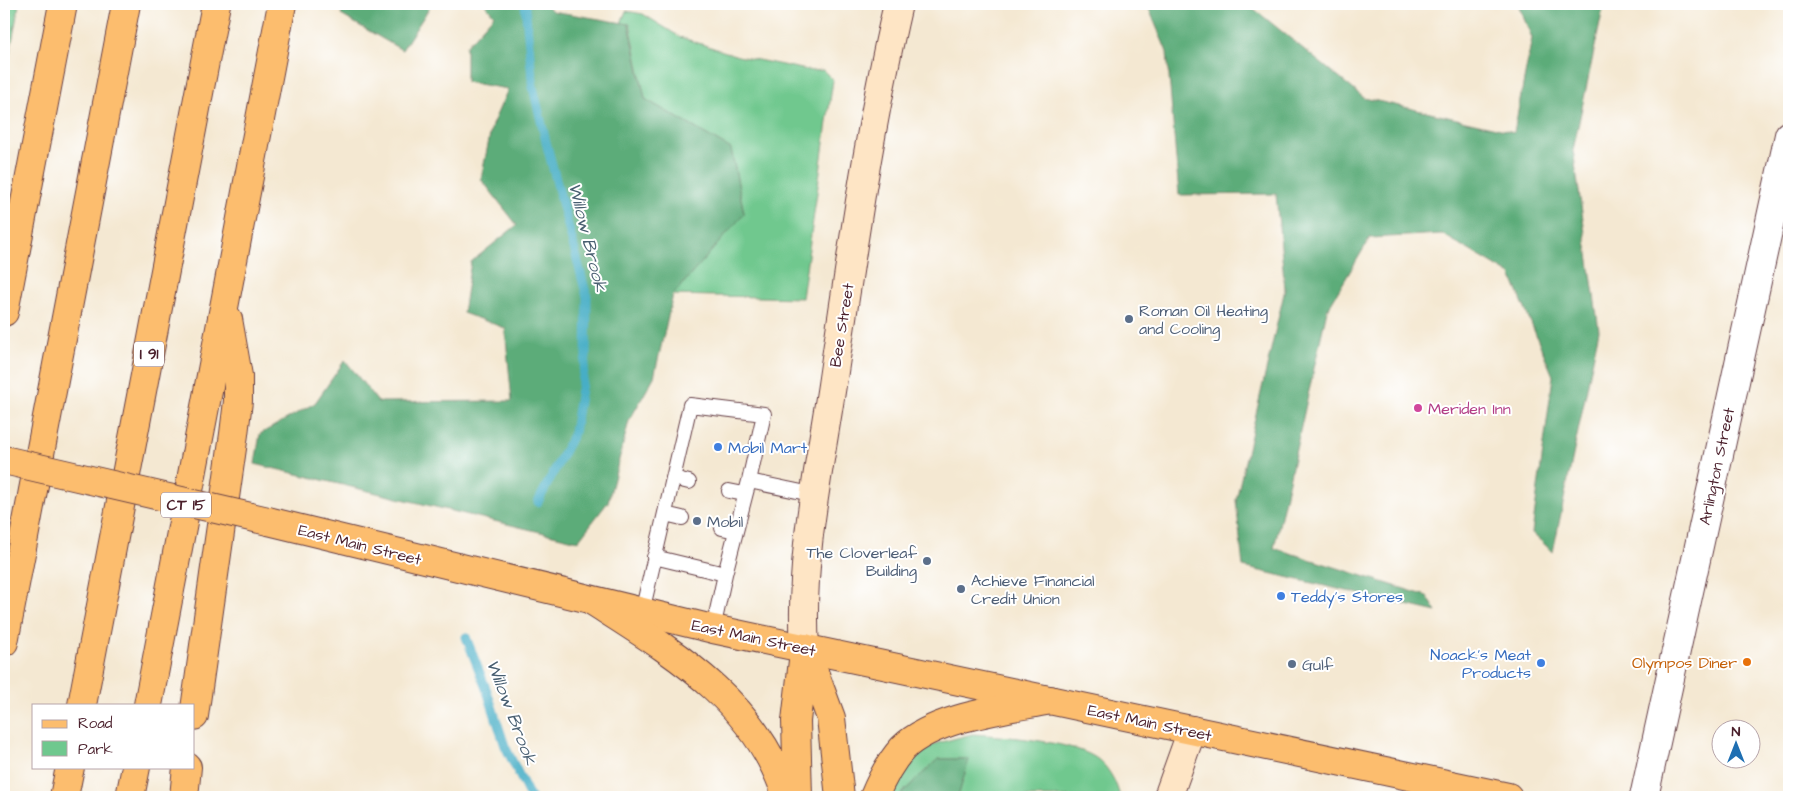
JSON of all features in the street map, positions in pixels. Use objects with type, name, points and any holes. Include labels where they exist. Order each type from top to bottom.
[{"type":"main road","points":[[4,312],[63,4]]},
{"type":"main road","points":[[4,642],[126,4]]},
{"type":"main road","name":"I 91","points":[[82,704],[216,4]]},
{"type":"main road","name":"CT 15","points":[[148,704],[282,4]]},
{"type":"main road","points":[[195,709],[238,401],[238,376],[225,304]]},
{"type":"main road","name":"East Main Street","points":[[4,460],[268,521],[714,629],[1508,797]]},
{"type":"main road","points":[[591,600],[686,664],[740,713],[765,750],[787,797]]},
{"type":"main road","points":[[798,797],[796,721],[805,648]]},
{"type":"main road","points":[[805,648],[831,718],[840,797]]},
{"type":"main road","points":[[874,797],[880,782],[896,757],[904,748],[928,731],[966,718],[1050,700]]},
{"type":"main road","points":[[64,797],[70,768]]},
{"type":"main road","points":[[130,797],[136,768]]},
{"type":"main road","points":[[184,797],[187,768]]},
{"type":"street","name":"Bee Street","points":[[805,648],[804,590],[816,495],[876,109],[898,4]]},
{"type":"street","name":"Arlington Street","points":[[1644,797],[1789,134]]},
{"type":"street","points":[[1168,797],[1192,730]]},
{"type":"lane","points":[[642,612],[690,405],[764,414],[725,574],[714,629]]},
{"type":"lane","points":[[672,478],[689,482]]},
{"type":"lane","points":[[749,481],[816,495]]},
{"type":"lane","points":[[729,491],[744,494]]},
{"type":"lane","points":[[665,514],[682,518]]},
{"type":"lane","points":[[722,528],[736,531]]},
{"type":"lane","points":[[654,557],[725,574]]},
{"type":"green space","points":[[4,4],[19,4],[4,85]]},
{"type":"green space","points":[[343,4],[432,4],[402,50],[341,15]]},
{"type":"green space","points":[[485,4],[546,4],[552,11],[629,24],[645,99],[731,149],[744,214],[673,295],[654,377],[629,421],[608,502],[578,541],[255,464],[260,434],[315,403],[345,360],[378,402],[512,401],[505,328],[463,313],[471,262],[517,225],[481,179],[492,125],[508,89],[466,82],[466,46],[494,15]]},
{"type":"green space","points":[[1147,4],[1248,4],[1364,98],[1514,132],[1532,38],[1518,4],[1604,4],[1573,150],[1599,330],[1553,552],[1532,533],[1553,376],[1511,275],[1442,234],[1370,238],[1327,310],[1274,548],[1427,596],[1437,612],[1243,567],[1236,500],[1285,289],[1276,194],[1179,195],[1167,52]]},
{"type":"green space","points":[[626,11],[643,14],[680,37],[738,56],[812,71],[823,70],[833,80],[802,298],[673,295],[744,213],[731,149],[645,99],[630,24],[621,23]]},
{"type":"green space","points":[[972,734],[1058,744],[1089,754],[1100,761],[1110,773],[1120,797],[958,797],[969,759],[938,759],[898,797],[887,797],[905,765],[934,744]]},
{"type":"green space","points":[[938,759],[969,759],[958,797],[898,797]]},
{"type":"waterway","name":"Willow Brook","points":[[525,4],[533,87],[587,297],[586,357],[574,433],[538,502]]},
{"type":"waterway","name":"Willow Brook","points":[[466,637],[487,691],[505,746],[530,797]]},
{"type":"place","name":"Roman Oil Heating and Cooling","points":[[1129,319]]},
{"type":"place","name":"Meriden Inn","points":[[1418,408]]},
{"type":"place","name":"Mobil Mart","points":[[718,447]]},
{"type":"place","name":"Mobil","points":[[697,521]]},
{"type":"place","name":"The Cloverleaf Building","points":[[927,561]]},
{"type":"place","name":"Achieve Financial Credit Union","points":[[961,589]]},
{"type":"place","name":"Teddy's Stores","points":[[1281,596]]},
{"type":"place","name":"Olympos Diner","points":[[1747,662]]},
{"type":"place","name":"Noack's Meat Products","points":[[1541,663]]},
{"type":"place","name":"Gulf","points":[[1292,664]]}]
